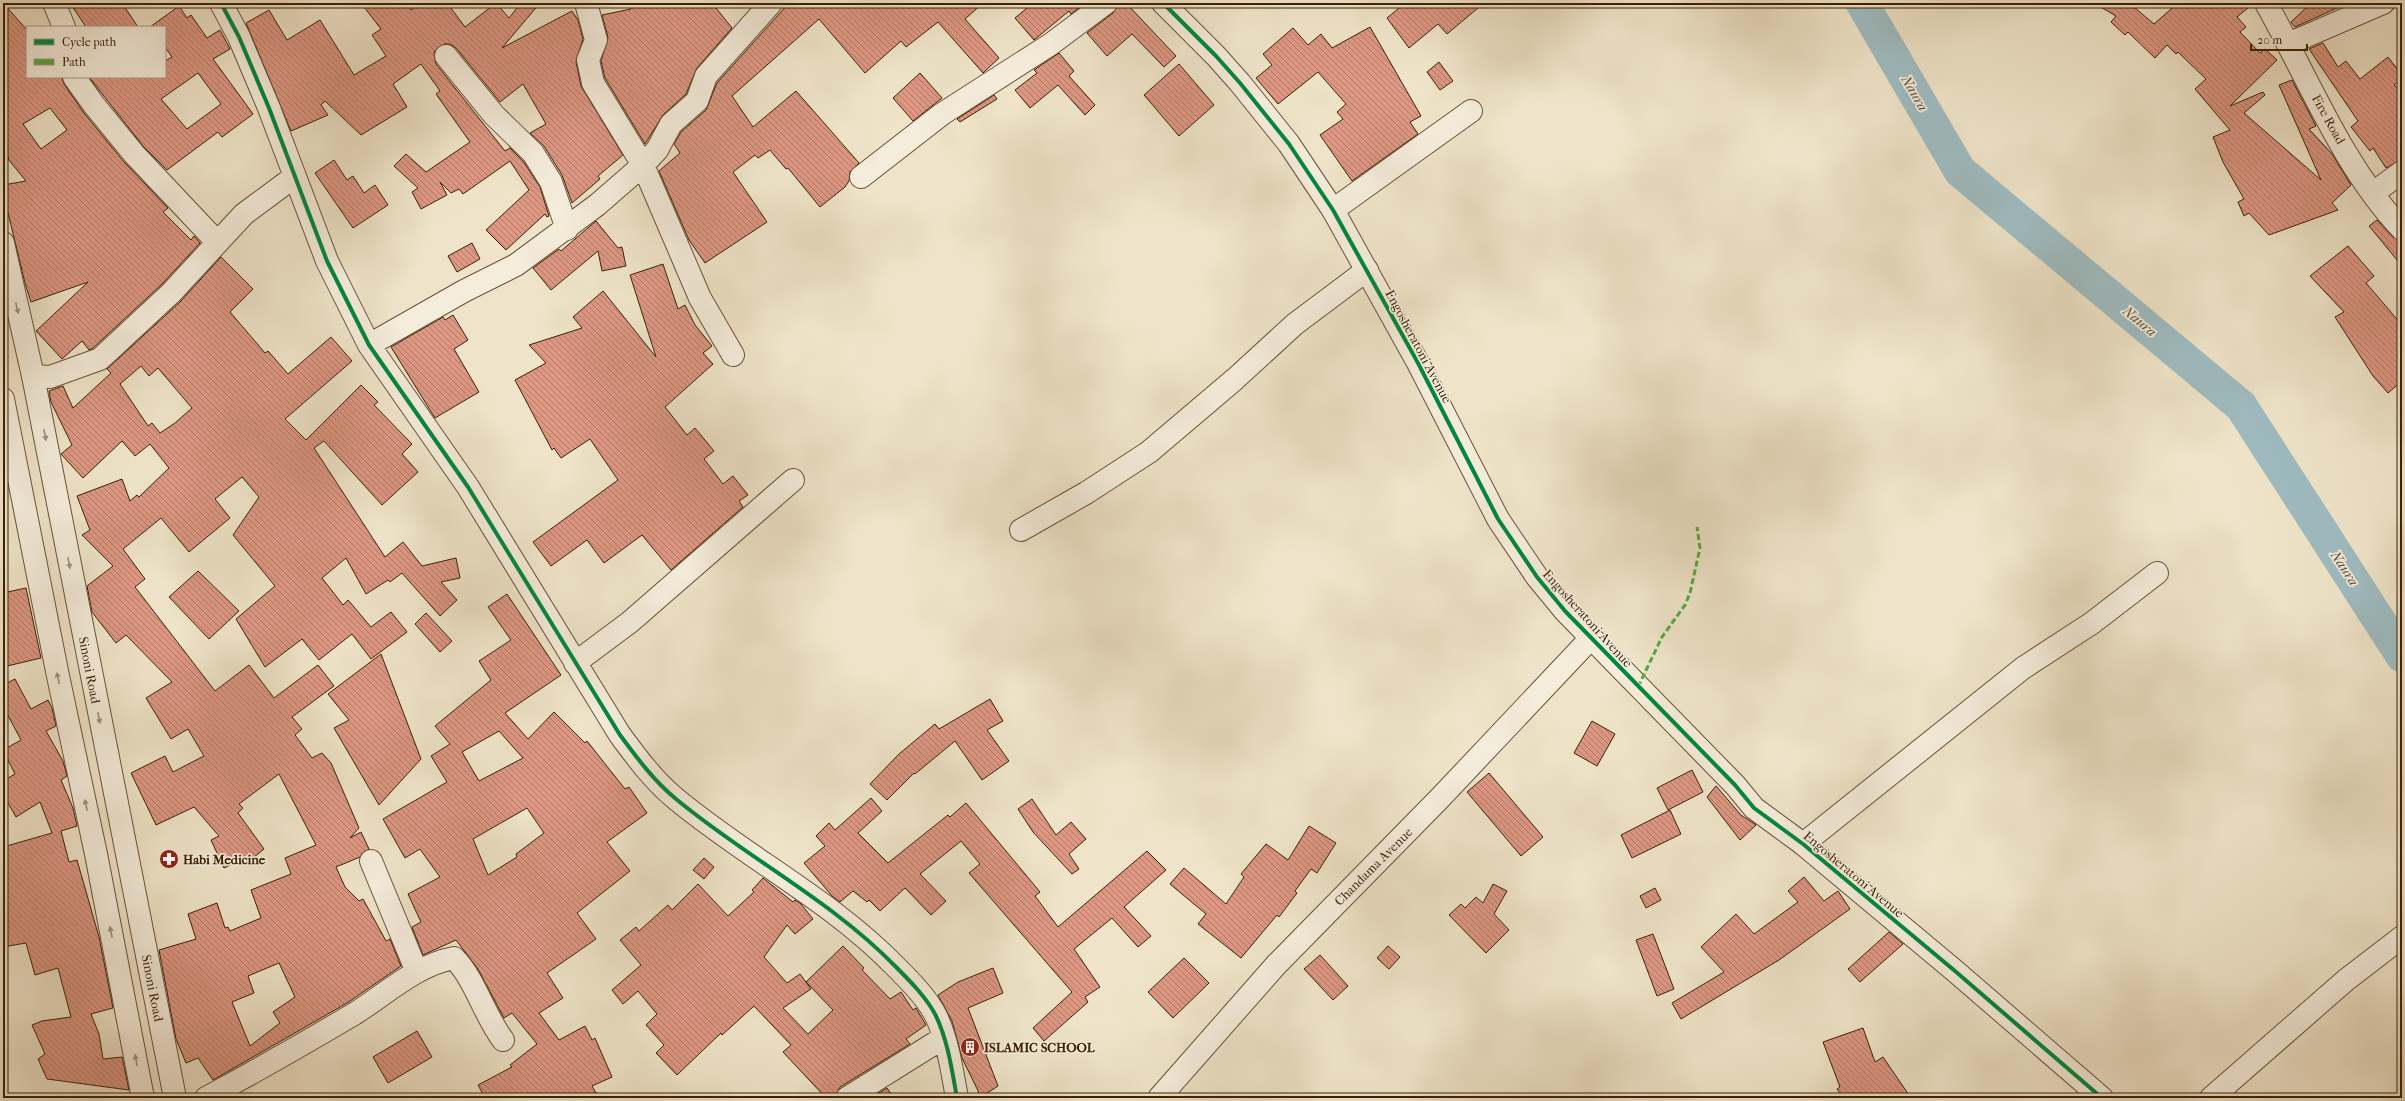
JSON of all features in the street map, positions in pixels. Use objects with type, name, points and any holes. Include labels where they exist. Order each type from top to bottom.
[{"type":"street","points":[[54,3],[64,26]]},
{"type":"street","points":[[221,3],[250,62],[327,261],[369,345],[468,487],[620,735],[648,772],[675,798],[825,905],[878,948],[919,993],[935,1016],[944,1038],[957,1098]]},
{"type":"street","points":[[586,3],[596,40],[588,60],[593,83],[643,165],[700,298],[733,355]]},
{"type":"street","points":[[369,345],[516,265],[567,229],[643,165],[657,150],[671,124],[697,101],[706,76],[771,3]]},
{"type":"street","points":[[861,177],[942,114],[1051,44],[1106,3]]},
{"type":"street","name":"Engosheratoni Avenue","points":[[1164,3],[1240,83],[1289,144],[1334,210],[1424,375],[1498,519],[1537,577],[1565,611],[1735,786],[1754,808],[1803,844],[1956,971],[2100,1097]]},
{"type":"street","name":"Fire Road","points":[[2266,3],[2354,165],[2373,193],[2402,229]]},
{"type":"street","points":[[2288,44],[2383,3]]},
{"type":"street","points":[[446,56],[494,115],[517,135],[533,153],[551,182],[567,229]]},
{"type":"street","points":[[75,78],[94,106],[134,154],[217,242]]},
{"type":"street","points":[[1334,210],[1471,110]]},
{"type":"street","points":[[2373,193],[2402,172]]},
{"type":"street","points":[[33,376],[50,377],[100,359],[171,293],[244,214],[294,177]]},
{"type":"street","name":"Sinoni Road","points":[[3,243],[33,376],[175,1098]]},
{"type":"street","points":[[1021,530],[1086,493],[1149,452],[1235,379],[1295,324],[1367,270]]},
{"type":"street","points":[[3,398],[58,676],[96,854],[143,1098]]},
{"type":"street","points":[[575,663],[630,622],[793,480]]},
{"type":"street","points":[[1803,844],[2023,668],[2092,623],[2157,573]]},
{"type":"street","name":"Chandama Avenue","points":[[1159,1098],[1276,965],[1440,798],[1591,638]]},
{"type":"street","points":[[371,861],[417,972]]},
{"type":"street","points":[[2211,1098],[2346,980],[2402,937]]},
{"type":"street","points":[[206,1098],[264,1067],[355,1013],[417,972],[439,961],[454,958],[464,968],[494,1027],[503,1040]]},
{"type":"street","points":[[847,1098],[944,1038]]},
{"type":"building","points":[[3,3],[26,29],[26,78],[62,78],[64,84],[84,113],[124,162],[168,208],[163,212],[191,240],[194,236],[200,243],[162,284],[93,348],[89,350],[82,341],[62,359],[36,331],[88,282],[31,302],[3,192],[3,185],[26,181],[8,159],[9,158],[3,148]],"holes":[[[50,108],[67,130],[41,149],[23,124]]]},
{"type":"building","points":[[70,3],[122,3],[137,26],[85,26]]},
{"type":"building","points":[[361,3],[405,3],[411,10],[421,3],[447,3],[465,27],[496,3],[509,18],[521,3],[540,3],[502,48],[572,11],[578,20],[583,39],[576,62],[581,86],[623,155],[598,176],[600,179],[572,203],[562,175],[544,146],[530,133],[546,124],[523,84],[500,102],[456,48],[450,44],[444,44],[434,52],[436,64],[505,151],[510,148],[523,161],[540,187],[549,216],[547,217],[545,214],[506,250],[486,230],[529,190],[510,161],[463,194],[459,189],[451,193],[440,182],[447,195],[421,209],[412,192],[418,188],[394,166],[406,154],[426,172],[470,142],[436,94],[440,91],[421,64],[393,84],[407,107],[361,135],[325,101],[321,105],[328,115],[291,131],[246,23],[269,10],[287,40],[320,20],[354,75],[386,56],[372,35],[381,29]]},
{"type":"building","points":[[628,3],[712,3],[732,28],[697,68],[686,94],[663,115],[645,144],[605,78],[601,61],[608,37],[602,15],[631,9]]},
{"type":"building","points":[[789,3],[983,3],[965,19],[999,58],[983,73],[938,22],[906,47],[901,41],[865,73],[819,19],[732,96],[753,127],[796,91],[859,163],[850,172],[849,181],[845,187],[820,207],[788,168],[786,169],[770,150],[758,158],[755,155],[733,172],[767,222],[705,263],[689,240],[659,171],[680,153],[674,144],[681,132],[706,110],[717,83]]},
{"type":"building","points":[[1033,3],[1085,3],[1071,14],[1069,11],[1034,40],[1015,18]]},
{"type":"building","points":[[1118,3],[1126,3],[1176,56],[1164,67],[1132,34],[1107,56],[1087,33],[1113,13]]},
{"type":"building","points":[[1405,3],[1484,3],[1447,34],[1438,24],[1409,48],[1387,18]]},
{"type":"building","points":[[2094,3],[2129,3],[2154,24],[2178,3],[2254,3],[2237,17],[2246,27],[2240,32],[2260,53],[2265,49],[2277,60],[2230,106],[2263,92],[2265,95],[2244,113],[2321,180],[2279,85],[2292,80],[2316,126],[2309,129],[2332,154],[2351,185],[2332,203],[2338,210],[2269,235],[2249,213],[2244,216],[2238,202],[2244,199],[2223,162],[2213,137],[2230,130],[2195,89],[2206,79],[2178,52],[2176,54],[2167,45],[2155,58],[2128,32],[2125,35],[2111,22],[2116,16]]},
{"type":"building","points":[[2311,3],[2348,3],[2295,27],[2291,22]]},
{"type":"building","points":[[179,6],[187,18],[191,15],[207,38],[220,30],[230,49],[213,59],[253,114],[222,137],[218,132],[167,170],[143,146],[90,78],[166,78],[166,60],[172,57],[166,48],[166,26],[151,26]],"holes":[[[198,73],[221,104],[187,129],[161,99]]]},
{"type":"building","points":[[1370,27],[1421,116],[1410,122],[1418,134],[1352,181],[1320,135],[1343,119],[1337,112],[1346,104],[1318,72],[1278,104],[1256,78],[1272,65],[1263,54],[1293,28],[1308,45],[1321,34],[1332,48]]},
{"type":"building","points":[[2323,43],[2338,67],[2346,61],[2360,79],[2388,57],[2402,75],[2402,79],[2394,85],[2402,94],[2402,160],[2386,168],[2373,148],[2370,151],[2351,127],[2358,121],[2309,49]]},
{"type":"building","points":[[1059,53],[1074,71],[1069,76],[1095,105],[1085,115],[1058,85],[1030,108],[1015,90],[1037,73],[1034,70]]},
{"type":"building","points":[[1439,62],[1453,81],[1440,90],[1427,72]]},
{"type":"building","points":[[1179,64],[1214,105],[1179,136],[1144,95]]},
{"type":"building","points":[[920,73],[942,98],[913,121],[893,98]]},
{"type":"building","points":[[994,95],[997,99],[960,122],[957,119]]},
{"type":"building","points":[[334,160],[347,180],[353,176],[364,193],[375,185],[388,205],[353,228],[315,173]]},
{"type":"building","points":[[2377,220],[2393,237],[2402,241],[2402,266],[2369,226]]},
{"type":"building","points":[[596,221],[618,248],[622,247],[626,266],[602,271],[598,251],[551,290],[533,268],[559,249],[561,251]]},
{"type":"building","points":[[472,243],[480,259],[457,272],[448,256]]},
{"type":"building","points":[[2348,246],[2374,276],[2366,283],[2402,325],[2402,381],[2388,393],[2373,376],[2335,317],[2344,312],[2310,276]]},
{"type":"building","points":[[221,257],[253,289],[230,312],[265,353],[268,351],[288,374],[331,337],[352,361],[285,419],[306,440],[361,385],[378,402],[374,405],[412,444],[402,454],[418,472],[382,505],[324,441],[314,448],[385,557],[403,542],[422,566],[456,558],[460,578],[441,582],[457,600],[440,616],[402,573],[390,582],[388,580],[366,594],[346,558],[322,578],[343,605],[348,600],[371,627],[391,612],[407,632],[371,659],[352,634],[319,660],[302,639],[265,667],[236,619],[275,586],[233,535],[259,497],[242,477],[215,499],[230,518],[189,552],[161,518],[123,549],[145,579],[135,587],[215,691],[249,665],[274,698],[318,665],[334,686],[292,717],[302,729],[295,735],[312,758],[322,753],[331,763],[359,828],[350,838],[361,832],[369,849],[360,857],[336,867],[345,887],[359,901],[363,899],[386,941],[390,939],[401,966],[347,1003],[213,1080],[198,1058],[186,1063],[176,1039],[159,950],[196,939],[188,914],[217,903],[225,928],[228,927],[230,931],[261,918],[251,890],[291,874],[285,858],[316,845],[279,774],[239,804],[243,808],[238,813],[264,849],[253,858],[251,855],[224,868],[211,840],[219,836],[194,807],[156,825],[131,773],[165,756],[173,772],[204,756],[188,729],[171,739],[146,698],[172,682],[126,635],[116,643],[92,612],[87,586],[113,566],[82,535],[90,530],[77,496],[122,479],[130,501],[137,495],[139,497],[169,468],[150,444],[135,456],[122,441],[83,478],[61,454],[72,445],[51,402],[49,391],[63,386],[73,408],[111,373],[107,369],[180,302]],"holes":[[[141,366],[149,376],[158,368],[192,408],[175,423],[160,433],[152,423],[148,426],[120,384]],[[279,963],[295,997],[273,1012],[280,1023],[250,1046],[232,1002],[254,993],[248,976]]]},
{"type":"building","points":[[663,264],[678,309],[685,305],[695,325],[712,346],[703,353],[713,364],[665,407],[687,435],[695,428],[714,451],[704,459],[723,484],[733,476],[748,495],[739,501],[743,507],[671,570],[642,535],[604,563],[587,540],[551,566],[533,542],[618,480],[590,439],[561,458],[554,448],[552,450],[515,380],[546,363],[529,345],[582,328],[573,317],[603,291],[656,357],[630,275]]},
{"type":"building","points":[[453,315],[468,340],[454,349],[479,392],[435,418],[391,347],[443,317],[445,320]]},
{"type":"building","points":[[198,571],[239,611],[209,639],[169,597]]},
{"type":"building","points":[[26,588],[41,658],[3,667],[3,593]]},
{"type":"building","points":[[507,594],[561,675],[505,713],[528,739],[554,712],[585,743],[587,741],[625,789],[629,787],[647,813],[607,842],[630,871],[577,913],[596,939],[547,973],[563,998],[539,1013],[559,1040],[585,1026],[592,1040],[595,1038],[612,1077],[592,1086],[599,1098],[485,1098],[478,1085],[512,1067],[510,1065],[537,1044],[512,1013],[504,1018],[478,969],[456,940],[423,955],[412,927],[421,922],[408,894],[440,877],[420,849],[405,858],[383,819],[447,782],[431,756],[450,744],[435,726],[491,680],[479,661],[511,640],[488,607]],"holes":[[[499,731],[523,758],[479,781],[462,752]],[[527,808],[544,833],[516,854],[517,857],[488,875],[473,839]]]},
{"type":"building","points":[[426,613],[452,641],[440,652],[415,624]]},
{"type":"building","points":[[381,654],[421,759],[379,805],[334,728],[349,720],[328,694]]},
{"type":"building","points":[[15,679],[31,709],[48,700],[52,708],[56,726],[46,731],[63,761],[67,776],[61,780],[73,808],[77,826],[61,831],[69,862],[77,860],[99,937],[113,1008],[91,1014],[99,1034],[103,1059],[122,1057],[129,1090],[47,1079],[38,1059],[45,1054],[32,1025],[42,1021],[71,1017],[58,968],[35,975],[26,943],[3,947],[3,847],[52,833],[40,802],[16,817],[3,794],[3,781],[15,774],[3,750],[21,740],[3,706],[3,685]]},
{"type":"building","points":[[990,699],[1003,721],[987,730],[1009,761],[982,780],[955,741],[915,774],[914,773],[887,800],[870,784],[899,754],[935,724],[939,729]]},
{"type":"building","points":[[1592,721],[1615,734],[1597,766],[1574,753]]},
{"type":"building","points":[[1692,770],[1703,792],[1668,810],[1657,788]]},
{"type":"building","points":[[1489,773],[1543,837],[1521,856],[1467,792]]},
{"type":"building","points":[[1716,786],[1741,815],[1756,825],[1740,840],[1707,797]]},
{"type":"building","points":[[871,798],[882,811],[858,833],[888,863],[948,815],[950,817],[966,803],[1040,892],[1035,896],[1058,927],[1147,851],[1166,870],[1124,907],[1151,936],[1138,947],[1112,918],[1074,949],[1100,987],[1085,997],[1088,1002],[1044,1041],[1033,1028],[1072,992],[969,873],[980,864],[961,841],[920,874],[946,901],[931,915],[905,888],[880,911],[869,900],[867,902],[853,891],[840,902],[832,896],[804,863],[825,846],[816,836],[829,823],[835,830]]},
{"type":"building","points":[[1032,799],[1056,835],[1071,822],[1086,839],[1069,854],[1079,869],[1072,874],[1033,832],[1018,809]]},
{"type":"building","points":[[1670,810],[1681,834],[1632,858],[1621,835]]},
{"type":"building","points":[[1309,826],[1336,843],[1317,873],[1311,869],[1295,891],[1297,893],[1279,917],[1277,915],[1241,958],[1198,924],[1206,914],[1170,884],[1184,868],[1226,904],[1244,877],[1241,874],[1266,844],[1288,860]]},
{"type":"building","points":[[704,858],[714,867],[704,879],[693,870]]},
{"type":"building","points":[[1804,877],[1824,901],[1838,891],[1850,909],[1779,960],[1681,1019],[1672,1003],[1724,972],[1701,947],[1736,914],[1754,934],[1798,902],[1788,891]]},
{"type":"building","points":[[763,878],[793,902],[795,900],[801,904],[813,919],[795,934],[787,925],[764,957],[787,983],[800,974],[811,989],[783,1008],[808,1034],[833,1010],[806,982],[843,946],[864,968],[862,970],[890,999],[901,992],[913,1010],[916,1008],[926,1025],[906,1039],[910,1044],[840,1087],[835,1098],[826,1098],[783,1052],[791,1045],[754,1006],[722,1035],[721,1033],[677,1075],[656,1053],[664,1045],[646,1025],[657,1014],[638,991],[623,1004],[612,990],[641,965],[620,940],[636,927],[639,931],[668,905],[672,910],[698,884],[728,916],[754,892],[752,890]]},
{"type":"building","points":[[1493,884],[1507,891],[1494,914],[1509,930],[1486,953],[1449,915],[1461,904],[1465,908],[1476,897],[1483,903]]},
{"type":"building","points":[[1655,888],[1661,900],[1646,908],[1640,896]]},
{"type":"building","points":[[1889,932],[1903,944],[1860,982],[1848,969]]},
{"type":"building","points":[[1653,934],[1674,989],[1657,996],[1636,940]]},
{"type":"building","points":[[1388,946],[1400,957],[1389,969],[1377,958]]},
{"type":"building","points":[[1320,955],[1348,986],[1333,1000],[1304,969]]},
{"type":"building","points":[[1184,958],[1209,983],[1173,1018],[1148,992]]},
{"type":"building","name":"ISLAMIC SCHOOL","points":[[993,968],[1003,993],[968,1008],[998,1086],[981,1097],[962,1058],[952,1021],[938,995],[958,982]]},
{"type":"building","points":[[1863,1028],[1875,1062],[1883,1057],[1911,1098],[1844,1098],[1837,1089],[1840,1087],[1823,1042]]},
{"type":"building","points":[[417,1031],[432,1057],[388,1083],[373,1057]]},
{"type":"building","points":[[887,1088],[894,1098],[871,1098]]},
{"type":"waterway","name":"Naura","points":[[1862,3],[1960,171],[2241,406],[2402,656]]},
{"type":"marked path","points":[[1638,687],[1662,637],[1685,605],[1690,593],[1700,548],[1697,527]]},
{"type":"cycle path","points":[[221,3],[239,37],[269,108],[327,261],[369,345],[468,487],[620,735],[639,761],[676,799],[731,841],[817,900],[844,921],[871,943],[912,984],[928,1003],[936,1016],[944,1036],[957,1098]]},
{"type":"cycle path","points":[[1163,3],[1216,56],[1240,83],[1289,144],[1333,210],[1418,363],[1498,519],[1537,577],[1565,611],[1735,785],[1754,808],[1803,844],[1955,971],[2102,1098]]},
{"type":"place","name":"Habi Medicine","points":[[169,859]]},
{"type":"place","name":"ISLAMIC SCHOOL","points":[[970,1047]]}]
